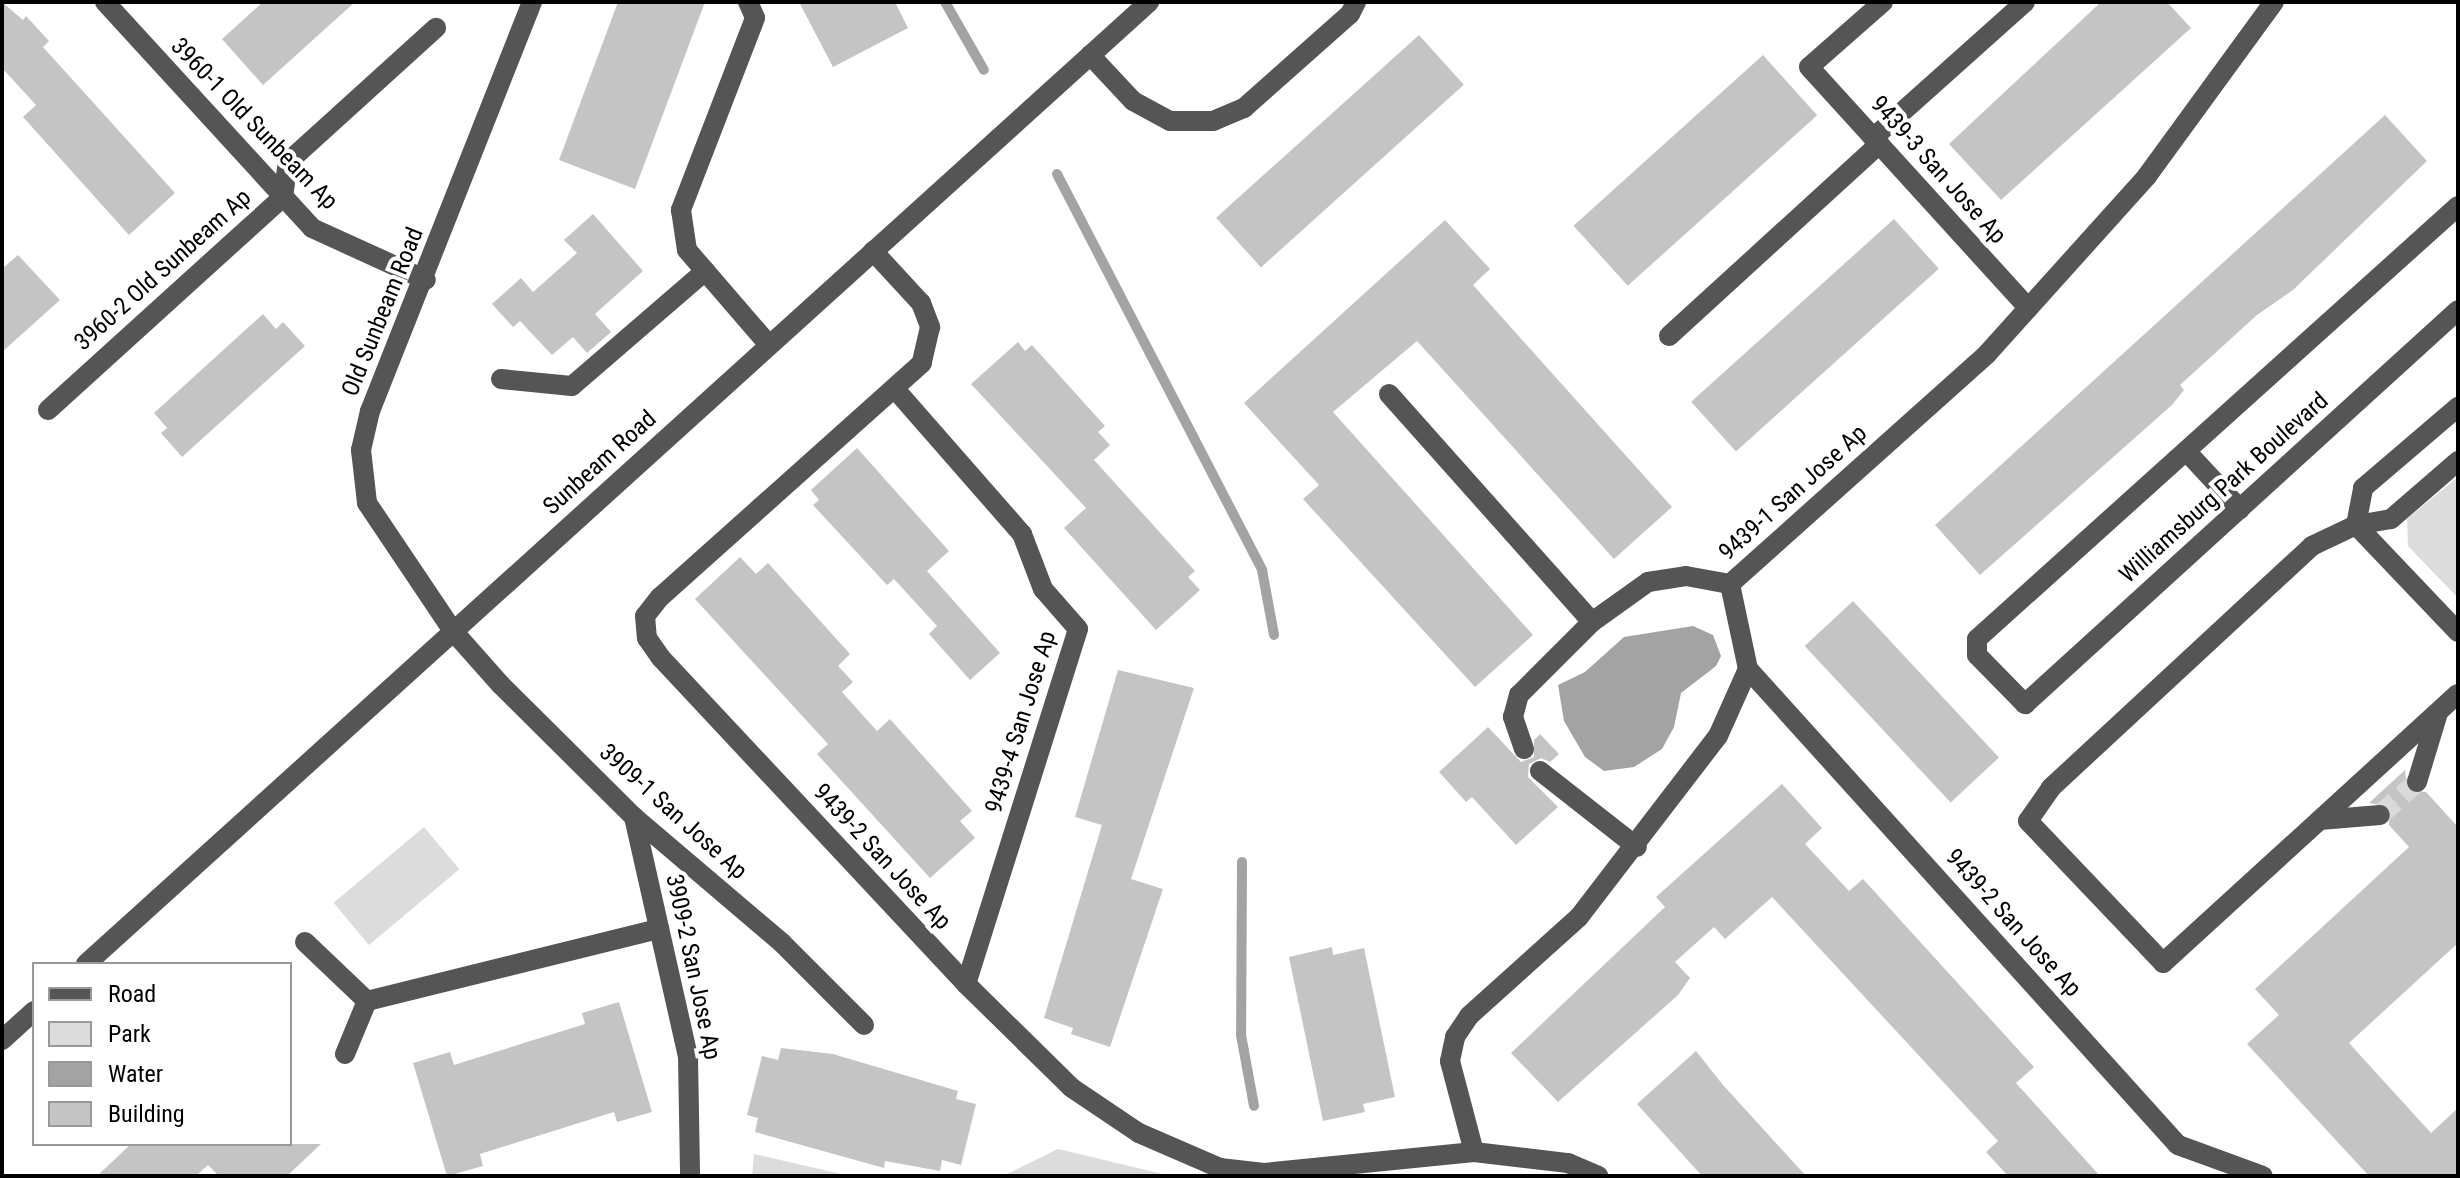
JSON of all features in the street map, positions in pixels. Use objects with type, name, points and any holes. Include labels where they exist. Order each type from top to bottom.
[{"type":"street","name":"3960-1 Old Sunbeam Ap","points":[[105,2],[312,228],[426,280]]},
{"type":"street","name":"Old Sunbeam Road","points":[[453,631],[386,535],[362,483],[361,450],[370,411],[426,280],[532,2]]},
{"type":"street","points":[[748,2],[755,18],[681,210],[687,250],[769,345]]},
{"type":"street","points":[[1090,55],[1133,101],[1170,121],[1213,121],[1244,108],[1350,14],[1356,2]]},
{"type":"street","name":"9439-3 San Jose Ap","points":[[1883,2],[1809,67],[2028,308]]},
{"type":"street","points":[[1669,336],[2025,2]]},
{"type":"street","name":"9439-1 San Jose Ap","points":[[1748,669],[1730,584],[1987,354],[2147,176],[2274,2]]},
{"type":"street","name":"Sunbeam Road","points":[[88,962],[1090,55],[1142,4]]},
{"type":"street","name":"3960-2 Old Sunbeam Ap","points":[[48,410],[283,197],[288,162],[436,28]]},
{"type":"street","points":[[2240,509],[2187,452],[2458,206]]},
{"type":"street","name":"9439-2 San Jose Ap","points":[[873,251],[921,303],[930,327],[922,363],[660,597],[645,616],[647,638],[966,984],[1072,1088],[1139,1133],[1220,1168],[1264,1173],[1474,1152],[1568,1163],[1598,1176]]},
{"type":"street","points":[[501,379],[572,386],[705,271]]},
{"type":"street","name":"Williamsburg Park Boulevard","points":[[2187,452],[1977,639],[1977,655],[2025,704],[2458,310]]},
{"type":"street","name":"9439-4 San Jose Ap","points":[[895,389],[1022,534],[1043,589],[1078,629],[966,984]]},
{"type":"street","points":[[1389,394],[1592,622]]},
{"type":"street","points":[[2356,525],[2363,488],[2458,407]]},
{"type":"street","points":[[2458,461],[2391,519],[2356,525],[2312,546],[2051,788],[2028,821],[2163,963],[2458,694]]},
{"type":"street","points":[[2356,525],[2458,632]]},
{"type":"street","points":[[1524,749],[1513,717],[1519,695],[1592,622],[1648,582],[1686,576],[1730,584]]},
{"type":"street","name":"3909-1 San Jose Ap","points":[[453,631],[634,817],[782,943],[864,1025]]},
{"type":"street","points":[[1474,1152],[1450,1061],[1455,1037],[1469,1016],[1579,917],[1637,847],[1718,736],[1748,669]]},
{"type":"street","name":"9439-2 San Jose Ap","points":[[1748,669],[2178,1145],[2263,1176]]},
{"type":"street","points":[[2417,782],[2438,712]]},
{"type":"street","points":[[1540,771],[1637,847]]},
{"type":"street","points":[[2320,820],[2380,815]]},
{"type":"street","name":"3909-2 San Jose Ap","points":[[634,817],[688,1057],[690,1176]]},
{"type":"street","points":[[367,1001],[659,929]]},
{"type":"street","points":[[305,942],[367,1001]]},
{"type":"street","points":[[345,1054],[367,1001]]},
{"type":"street","points":[[2,1040],[32,1013]]},
{"type":"green space","points":[[2458,477],[2458,598],[2408,546],[2407,519]]},
{"type":"green space","points":[[424,827],[459,869],[369,945],[334,903]]},
{"type":"green space","points":[[1058,1149],[1171,1176],[1003,1176]]},
{"type":"green space","points":[[754,1154],[850,1176],[752,1176]]},
{"type":"water","points":[[1693,626],[1713,635],[1721,656],[1716,666],[1681,693],[1674,727],[1662,749],[1634,767],[1604,771],[1585,757],[1564,721],[1558,685],[1585,672],[1624,637]]},
{"type":"building","points":[[2,2],[23,20],[26,16],[49,41],[43,47],[175,193],[129,235],[23,117],[36,105],[2,68]]},
{"type":"building","points":[[263,2],[355,2],[263,85],[222,39]]},
{"type":"building","points":[[618,2],[705,2],[635,189],[559,160]]},
{"type":"building","points":[[799,2],[895,2],[908,28],[833,67]]},
{"type":"building","points":[[2101,2],[2167,2],[2191,28],[2001,200],[1949,144]]},
{"type":"building","points":[[1419,35],[1464,85],[1261,267],[1216,218]]},
{"type":"building","points":[[1763,55],[1817,115],[1628,286],[1573,226]]},
{"type":"building","points":[[2385,115],[2427,161],[2293,290],[2257,315],[2180,385],[2184,390],[2172,405],[1980,575],[1935,525]]},
{"type":"building","points":[[593,214],[643,271],[595,314],[611,332],[587,353],[573,337],[552,355],[520,321],[513,327],[492,304],[521,278],[533,292],[577,253],[564,240]]},
{"type":"building","points":[[1894,219],[1939,269],[1736,451],[1691,402]]},
{"type":"building","points":[[1445,220],[1490,269],[1473,285],[1672,507],[1614,559],[1417,341],[1333,412],[1533,635],[1475,687],[1303,499],[1319,485],[1244,403]]},
{"type":"building","points":[[18,255],[60,300],[2,352],[2,269]]},
{"type":"building","points":[[263,314],[276,329],[283,322],[305,346],[182,457],[161,433],[167,428],[154,413]]},
{"type":"building","points":[[1018,342],[1025,351],[1032,345],[1105,426],[1098,432],[1110,445],[1094,460],[1195,571],[1188,577],[1200,590],[1156,630],[1064,528],[1086,508],[971,384]]},
{"type":"building","points":[[857,448],[949,551],[927,571],[1000,653],[970,680],[929,634],[937,626],[894,579],[887,585],[813,505],[819,500],[811,490]]},
{"type":"building","points":[[740,557],[756,574],[768,563],[850,654],[838,666],[853,682],[842,692],[877,731],[890,719],[972,811],[960,821],[975,838],[930,878],[817,754],[828,744],[695,599]]},
{"type":"building","points":[[1853,601],[1999,758],[1951,803],[1805,646]]},
{"type":"building","points":[[1118,670],[1194,688],[1131,879],[1163,889],[1110,1047],[1071,1034],[1073,1028],[1044,1018],[1102,825],[1075,817]]},
{"type":"building","points":[[1488,727],[1521,762],[1534,757],[1534,740],[1540,734],[1559,754],[1550,762],[1541,758],[1529,764],[1528,777],[1558,807],[1516,845],[1472,797],[1466,802],[1439,772]]},
{"type":"building","points":[[2405,770],[2407,790],[2426,792],[2458,827],[2458,943],[2349,1043],[2431,1133],[2458,1108],[2458,1176],[2369,1176],[2247,1044],[2279,1015],[2255,989],[2409,847],[2389,825],[2390,807],[2369,803]]},
{"type":"building","points":[[1782,784],[1822,828],[1805,844],[1849,891],[1863,879],[2034,1067],[2016,1083],[2100,1176],[2008,1176],[1986,1152],[1998,1141],[1772,897],[1725,939],[1714,927],[1675,962],[1690,978],[1678,995],[1558,1102],[1511,1053],[1665,907],[1656,897]]},
{"type":"building","points":[[1332,947],[1333,955],[1364,948],[1395,1097],[1363,1104],[1365,1112],[1323,1121],[1289,957]]},
{"type":"building","points":[[619,1002],[652,1112],[617,1122],[614,1112],[480,1154],[483,1166],[447,1176],[413,1063],[450,1052],[454,1065],[585,1024],[582,1013]]},
{"type":"building","points":[[781,1048],[833,1054],[958,1091],[956,1099],[976,1104],[961,1165],[942,1160],[940,1171],[885,1161],[884,1168],[755,1132],[758,1118],[747,1115],[762,1056],[778,1060]]},
{"type":"building","points":[[1696,1051],[1806,1176],[1702,1176],[1637,1104]]},
{"type":"building","points":[[321,1144],[287,1176],[219,1176],[208,1165],[196,1176],[97,1176],[129,1146]]},
{"type":"waterway","points":[[945,2],[984,70]]},
{"type":"waterway","points":[[1057,174],[1262,570],[1274,635]]},
{"type":"waterway","points":[[1242,862],[1241,1035],[1254,1106]]},
{"type":"tunnel","points":[[2380,815],[2417,782]]}]
